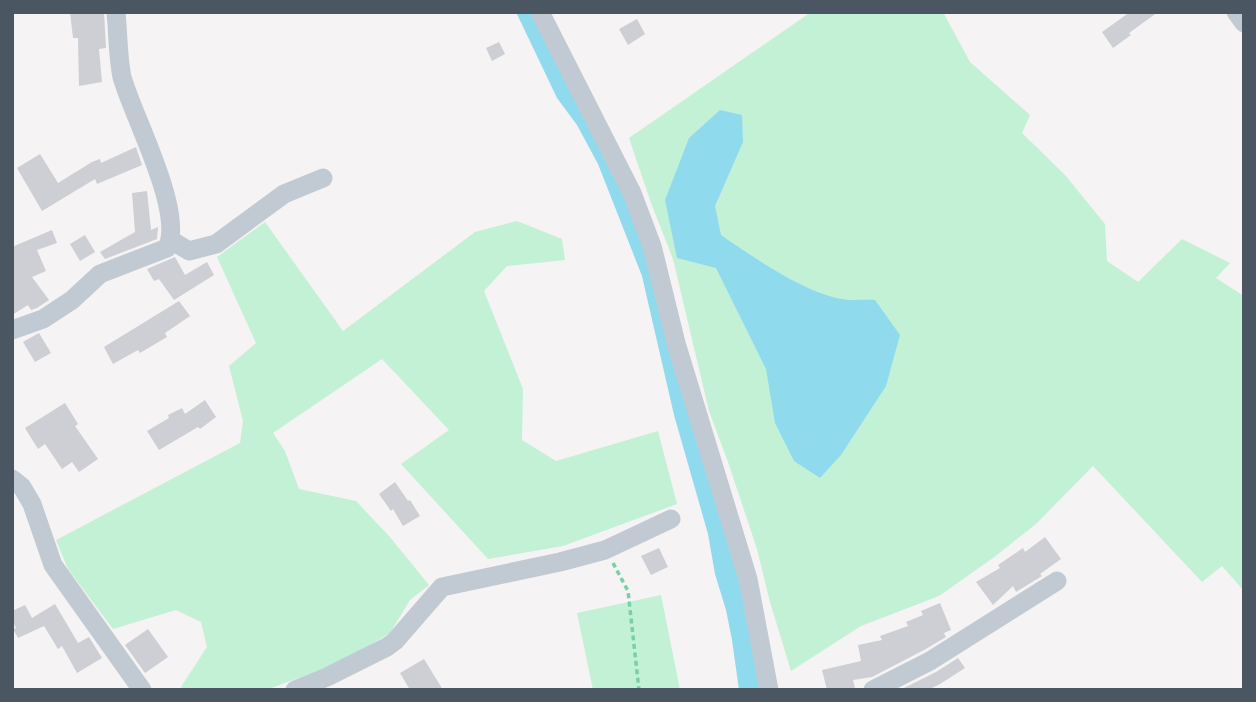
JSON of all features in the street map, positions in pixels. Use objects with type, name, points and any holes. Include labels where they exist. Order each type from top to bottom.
[{"type":"street","points":[[12,330],[43,319],[72,300],[100,274],[167,248],[171,240],[168,200],[122,76],[116,12]]},
{"type":"street","points":[[540,12],[632,193],[652,246],[676,343],[748,579],[769,690]]},
{"type":"street","points":[[1236,12],[1244,23]]},
{"type":"street","points":[[171,240],[189,251],[216,244],[284,194],[323,178]]},
{"type":"street","points":[[12,479],[22,487],[32,505],[53,565],[142,690]]},
{"type":"street","points":[[295,690],[387,647],[442,587],[605,550],[671,519]]},
{"type":"street","points":[[873,690],[930,660],[1057,581]]},
{"type":"path","points":[[605,550],[628,592],[639,690]]},
{"type":"green space","points":[[811,12],[943,12],[970,62],[1030,115],[1022,133],[1065,175],[1105,224],[1107,261],[1138,282],[1182,239],[1230,263],[1216,278],[1244,296],[1244,591],[1222,566],[1202,582],[1093,466],[1036,524],[939,596],[861,626],[791,671],[757,549],[709,411],[673,259],[629,138]]},
{"type":"green space","points":[[517,221],[562,239],[565,260],[507,266],[484,291],[523,389],[522,440],[556,461],[658,431],[677,504],[563,546],[488,559],[401,464],[449,430],[382,359],[273,433],[285,451],[299,489],[356,501],[429,585],[410,600],[390,633],[344,661],[266,690],[183,690],[181,687],[207,647],[201,622],[176,610],[113,629],[68,569],[56,540],[240,443],[243,421],[229,366],[256,343],[217,257],[265,222],[343,331],[475,232]]},
{"type":"green space","points":[[661,595],[680,690],[593,690],[577,613]]},
{"type":"water","points":[[516,12],[531,12],[620,183],[639,231],[735,554],[759,674],[759,690],[739,690],[726,610],[715,574],[708,534],[674,415],[642,276],[598,164],[577,125],[557,98]]},
{"type":"water","points":[[720,110],[742,115],[743,142],[715,206],[721,235],[779,273],[811,289],[842,299],[875,300],[900,335],[886,386],[841,455],[820,478],[794,461],[775,423],[766,369],[716,268],[677,258],[665,200],[689,138]]},
{"type":"building","points":[[70,12],[104,12],[106,48],[99,49],[102,82],[79,86],[78,38],[73,38]]},
{"type":"building","points":[[1130,12],[1158,12],[1113,48],[1102,32]]},
{"type":"building","points":[[637,19],[645,34],[628,45],[619,29]]},
{"type":"building","points":[[499,42],[505,54],[492,61],[486,48]]},
{"type":"building","points":[[136,147],[142,165],[97,184],[95,179],[42,211],[17,168],[40,154],[58,183],[92,162],[100,159],[101,163]]},
{"type":"building","points":[[147,191],[151,230],[158,227],[157,239],[105,259],[100,252],[135,232],[132,193]]},
{"type":"building","points":[[52,230],[57,243],[37,250],[46,271],[32,277],[49,300],[31,310],[28,305],[12,315],[12,247]]},
{"type":"building","points":[[85,235],[95,252],[80,261],[70,244]]},
{"type":"building","points":[[175,257],[185,275],[207,262],[214,275],[174,300],[159,279],[154,281],[147,269]]},
{"type":"building","points":[[179,301],[190,316],[165,333],[167,337],[140,353],[138,350],[113,364],[104,347]]},
{"type":"building","points":[[39,333],[51,353],[35,362],[23,342]]},
{"type":"building","points":[[205,400],[216,417],[200,429],[198,427],[159,450],[147,431],[169,418],[168,415],[182,408],[185,414]]},
{"type":"building","points":[[65,403],[78,424],[75,426],[98,459],[79,472],[72,462],[62,469],[45,444],[38,449],[25,428]]},
{"type":"building","points":[[395,482],[420,516],[403,526],[393,509],[391,511],[379,494]]},
{"type":"building","points":[[1045,537],[1061,559],[1040,574],[1042,576],[1016,592],[1013,586],[993,605],[976,582],[1000,568],[998,565],[1023,548],[1025,552]]},
{"type":"building","points":[[659,548],[668,567],[651,575],[641,556]]},
{"type":"building","points":[[940,603],[951,630],[944,633],[946,637],[872,677],[853,680],[855,688],[827,690],[822,670],[861,661],[858,645],[882,640],[880,636],[908,626],[906,622],[923,615],[921,611]]},
{"type":"building","points":[[55,604],[78,643],[89,637],[102,658],[77,673],[62,646],[58,649],[44,626],[18,638],[13,629],[16,628],[12,611],[25,605],[32,618]]},
{"type":"building","points":[[148,629],[168,657],[145,673],[125,645]]},
{"type":"building","points":[[958,658],[965,668],[940,684],[928,690],[900,690],[936,672]]},
{"type":"building","points":[[424,659],[443,690],[410,690],[400,673]]}]
